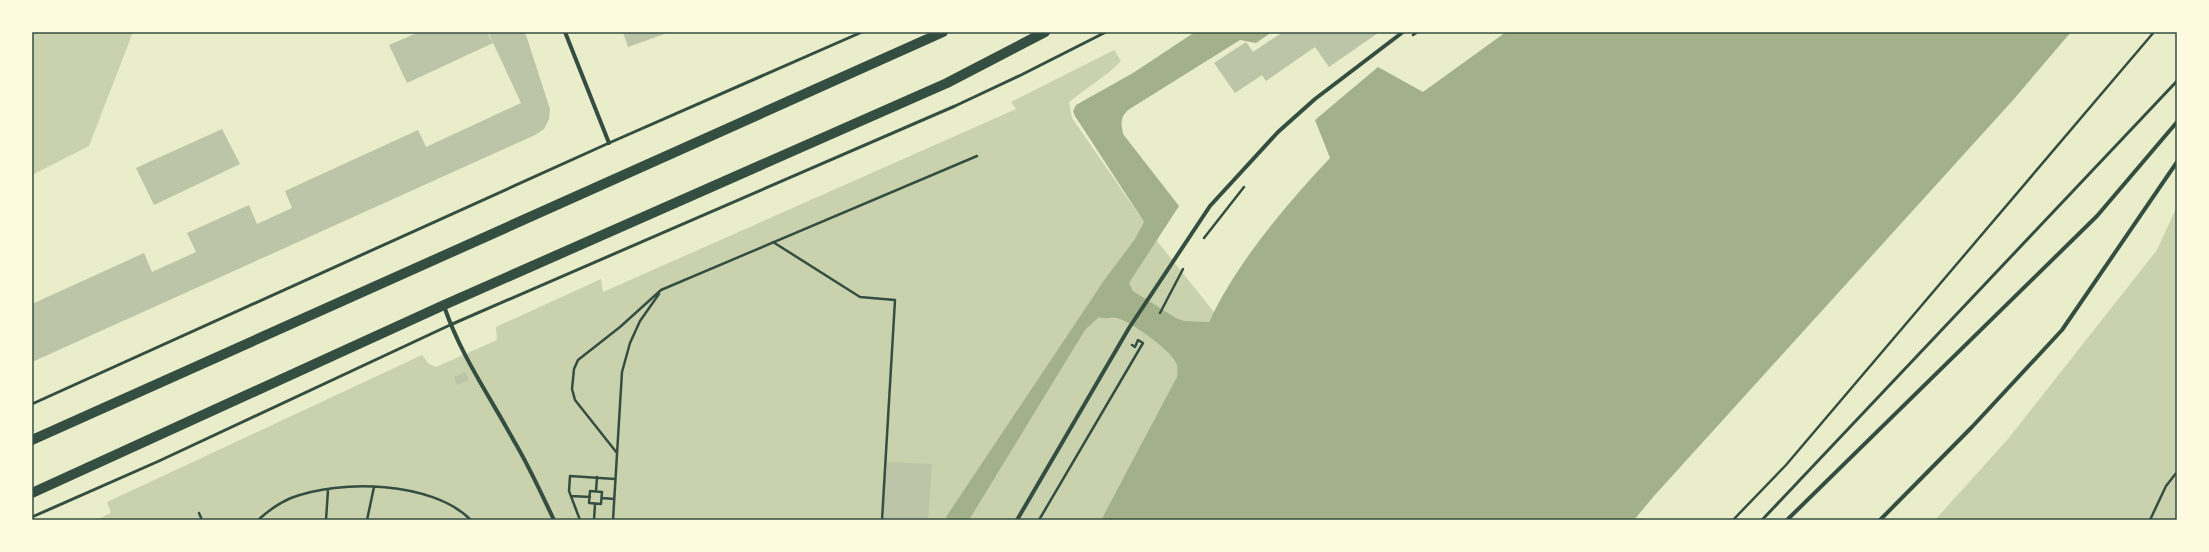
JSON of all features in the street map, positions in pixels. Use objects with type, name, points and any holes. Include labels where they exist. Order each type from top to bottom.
[{"type":"main road","points":[[32,440],[943,32]]},
{"type":"main road","points":[[32,494],[444,305],[947,83],[1045,32]]},
{"type":"street","points":[[565,32],[609,143]]},
{"type":"street","points":[[1017,520],[1148,296],[1210,206],[1278,132],[1314,99],[1403,32]]},
{"type":"street","points":[[1787,520],[2097,216],[2177,122]]},
{"type":"street","points":[[1880,520],[1972,427],[2062,330],[2177,162]]},
{"type":"street","points":[[444,305],[450,325],[477,381],[515,442],[554,520]]},
{"type":"lane","points":[[32,404],[609,143],[862,32]]},
{"type":"lane","points":[[32,517],[159,461],[450,325],[955,106],[1021,76],[1106,32]]},
{"type":"lane","points":[[1762,520],[2177,81]]},
{"type":"path","points":[[1412,36],[1418,32]]},
{"type":"path","points":[[1733,520],[1786,465],[2154,32]]},
{"type":"path","points":[[617,453],[575,400],[572,389],[574,369],[578,360],[620,327],[661,290],[773,241],[977,156]]},
{"type":"path","points":[[1202,240],[1246,184]]},
{"type":"path","points":[[773,241],[860,297],[894,300],[882,520]]},
{"type":"path","points":[[1160,313],[1184,267]]},
{"type":"path","points":[[613,520],[622,372],[630,344],[640,321],[661,290]]},
{"type":"path","points":[[1039,520],[1143,343],[1138,340],[1135,346]]},
{"type":"path","points":[[2150,520],[2166,486],[2177,472]]},
{"type":"path","points":[[580,520],[569,491],[570,476],[616,479]]},
{"type":"path","points":[[596,492],[597,477]]},
{"type":"path","points":[[367,520],[374,487]]},
{"type":"path","points":[[258,520],[273,508],[290,499],[328,490],[374,487],[396,489],[433,498],[445,503],[471,520]]},
{"type":"path","points":[[326,520],[328,490]]},
{"type":"path","points":[[590,491],[596,492],[602,492],[601,504],[590,503],[590,491]]},
{"type":"path","points":[[571,496],[590,497]]},
{"type":"path","points":[[602,498],[614,499]]},
{"type":"path","points":[[594,520],[595,504]]},
{"type":"path","points":[[199,513],[202,520]]},
{"type":"shaded area","points":[[32,32],[133,32],[89,146],[32,175]]},
{"type":"shaded area","points":[[1195,32],[1272,32],[1256,43],[1240,40],[1128,110],[1122,118],[1123,134],[1179,206],[1129,283],[1133,291],[1176,318],[1184,321],[1209,322],[1221,299],[1248,256],[1279,215],[1330,158],[1315,120],[1378,67],[1423,92],[1506,32],[2071,32],[2014,99],[1654,496],[1634,520],[1101,520],[1177,377],[1177,365],[1168,352],[1132,325],[1113,317],[1099,317],[1085,330],[969,520],[949,520],[946,517],[1105,279],[1135,239],[1144,222],[1075,116],[1073,111],[1076,105],[1133,73]]},
{"type":"shaded area","points":[[1114,50],[1121,61],[1069,102],[1072,118],[1157,241],[1214,312],[1101,520],[96,520],[111,513],[107,502],[422,355],[429,364],[436,367],[497,340],[496,327],[601,279],[603,292],[1014,110],[1016,109],[1011,102]]},
{"type":"shaded area","points":[[2177,206],[2177,520],[1935,520],[2008,439],[2157,250]]},
{"type":"building","points":[[419,32],[487,32],[493,43],[407,83],[389,45]]},
{"type":"building","points":[[488,32],[525,32],[550,109],[549,119],[544,129],[535,135],[32,362],[32,304],[144,253],[152,272],[196,252],[187,233],[249,205],[257,224],[292,208],[285,191],[418,130],[426,147],[521,103]]},
{"type":"building","points":[[623,32],[670,32],[628,47]]},
{"type":"building","points":[[1283,32],[1378,33],[1329,67],[1315,47],[1266,81],[1262,75],[1235,93],[1214,63],[1246,42],[1253,52]]},
{"type":"building","points":[[222,129],[240,164],[154,205],[136,168]]},
{"type":"building","points":[[466,372],[469,380],[457,385],[454,377]]},
{"type":"building","points":[[887,462],[932,464],[928,520],[883,520]]}]
